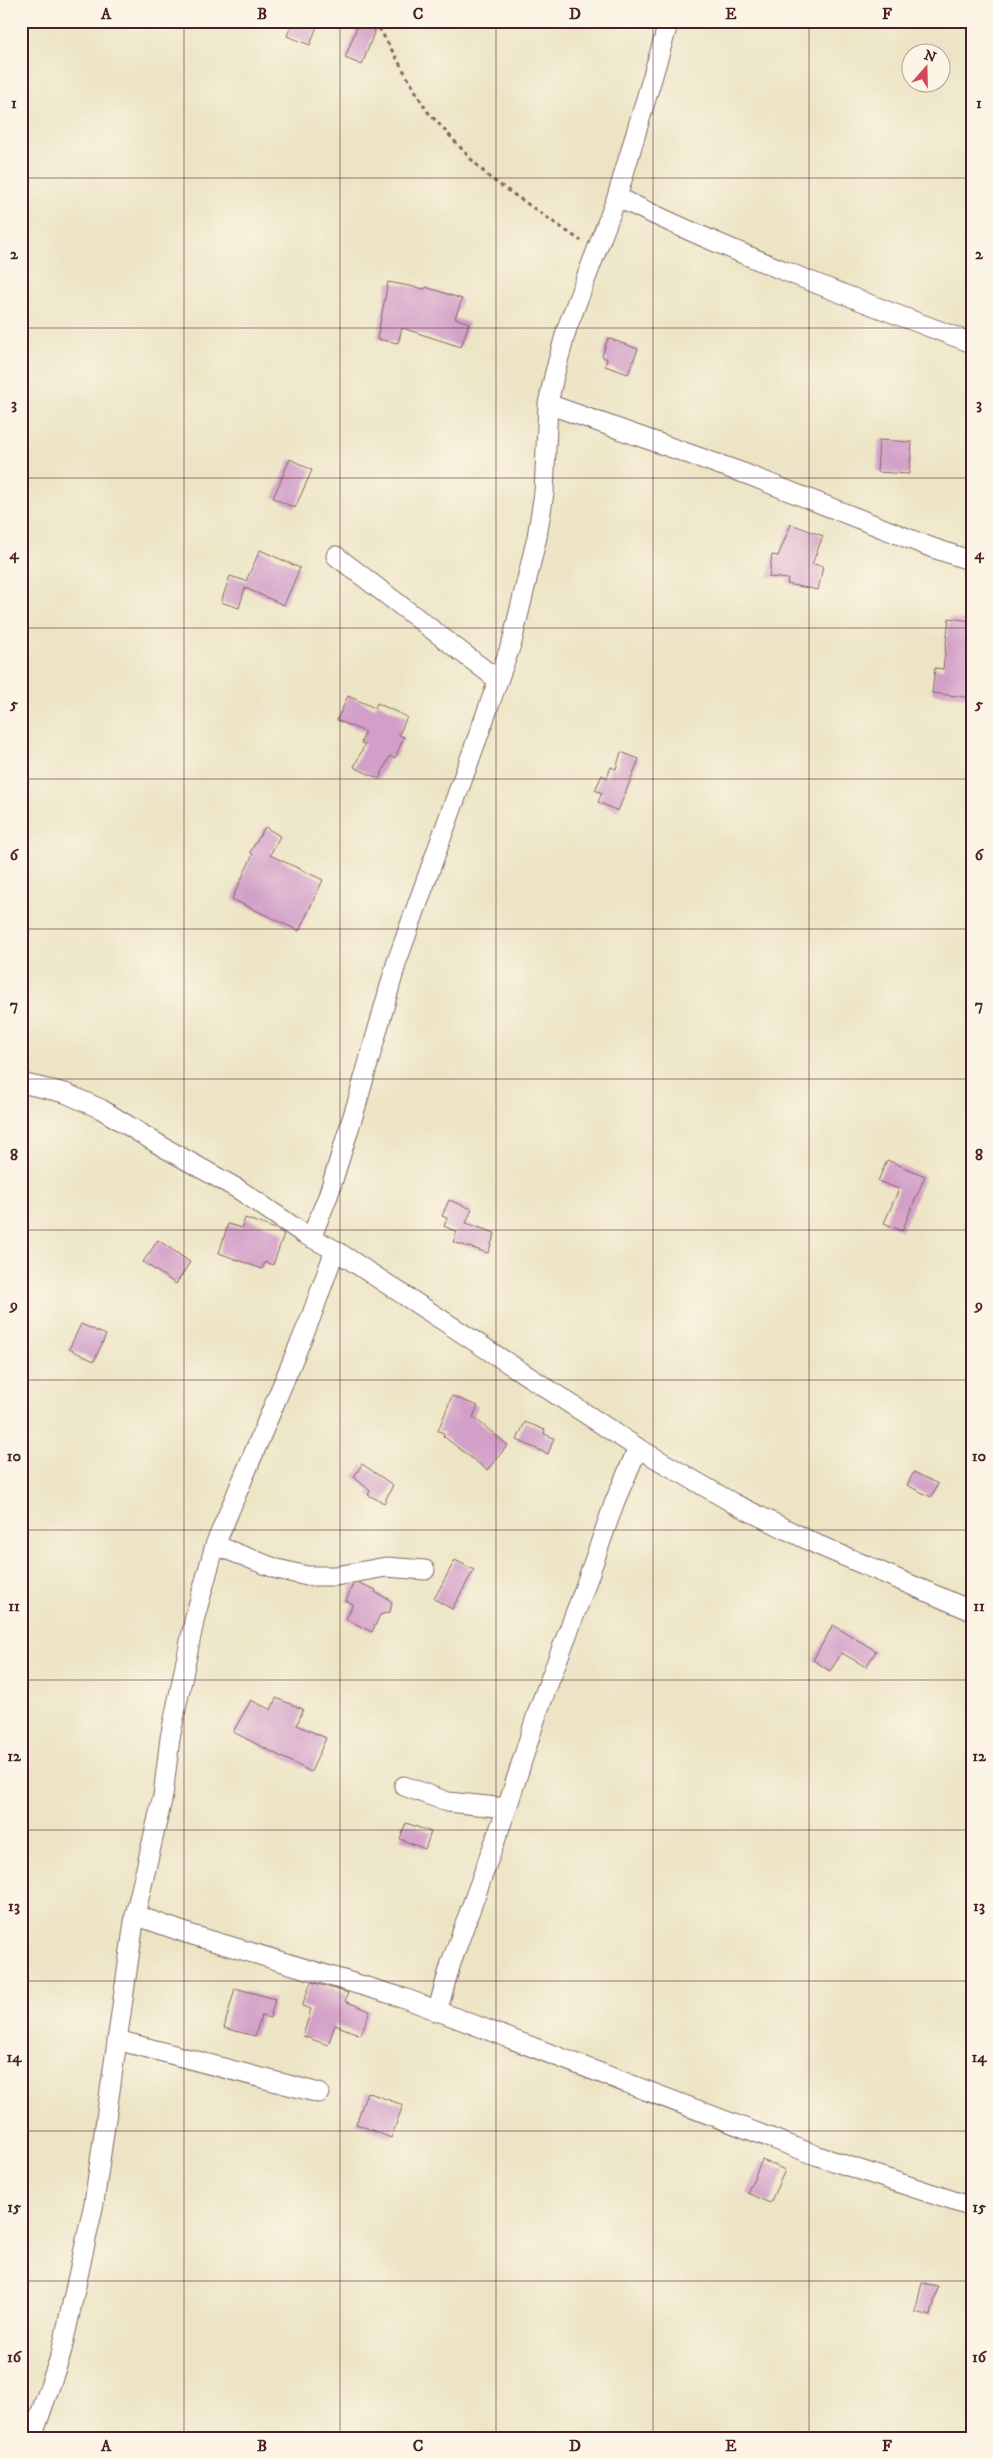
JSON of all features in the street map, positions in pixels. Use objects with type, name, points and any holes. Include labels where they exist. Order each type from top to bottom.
[{"type":"street","points":[[311,1238],[328,1196],[397,961],[512,642],[537,537],[544,493],[548,404],[567,328],[617,197],[669,21]]},
{"type":"street","points":[[617,197],[715,244],[802,280],[972,343]]},
{"type":"street","points":[[548,404],[746,474],[930,547],[972,561]]},
{"type":"street","points":[[336,556],[498,680]]},
{"type":"street","points":[[21,1083],[65,1093],[101,1109],[163,1147],[238,1189],[311,1238],[335,1250],[638,1448],[733,1503],[818,1545],[972,1611]]},
{"type":"street","points":[[32,2438],[61,2354],[94,2203],[116,2040],[124,2003],[135,1914],[163,1796],[170,1738],[182,1675],[215,1545],[311,1318],[335,1250]]},
{"type":"street","points":[[438,2012],[451,1963],[507,1808],[538,1711],[581,1598],[615,1500],[638,1448]]},
{"type":"street","points":[[215,1545],[277,1569],[307,1576],[336,1576],[386,1567],[425,1570]]},
{"type":"street","points":[[404,1786],[448,1802],[507,1808]]},
{"type":"street","points":[[135,1914],[189,1934],[396,1996],[818,2156],[972,2207]]},
{"type":"street","points":[[116,2040],[319,2093]]},
{"type":"path","points":[[375,21],[427,112],[477,165],[490,178],[541,215],[596,251]]},
{"type":"building","points":[[293,21],[319,21],[310,45],[287,36]]},
{"type":"building","points":[[358,24],[375,30],[362,65],[345,58]]},
{"type":"building","points":[[388,282],[425,289],[426,287],[462,299],[455,318],[469,323],[461,347],[402,328],[398,343],[377,339]]},
{"type":"building","points":[[608,338],[638,349],[628,374],[605,366],[607,359],[602,356]]},
{"type":"building","points":[[879,440],[912,442],[909,474],[877,472]]},
{"type":"building","points":[[290,459],[312,470],[295,508],[273,498]]},
{"type":"building","points":[[791,524],[823,536],[812,564],[823,566],[818,590],[787,584],[788,579],[769,577],[772,555],[778,556]]},
{"type":"building","points":[[260,550],[300,568],[284,605],[245,588],[239,608],[221,602],[230,576],[246,581]]},
{"type":"building","points":[[949,618],[972,621],[972,698],[932,693],[935,668],[943,669]]},
{"type":"building","points":[[348,696],[375,708],[377,703],[407,717],[399,735],[404,737],[395,758],[390,756],[379,779],[354,767],[365,744],[361,743],[365,732],[337,720]]},
{"type":"building","points":[[621,752],[639,759],[618,811],[598,802],[602,793],[595,790],[602,775],[607,778],[611,767],[616,769]]},
{"type":"building","points":[[265,827],[280,836],[270,855],[323,880],[299,931],[232,899],[253,854],[250,852]]},
{"type":"building","points":[[887,1160],[925,1176],[902,1231],[884,1223],[899,1189],[878,1181]]},
{"type":"building","points":[[449,1200],[472,1209],[466,1223],[495,1233],[488,1253],[453,1242],[457,1232],[444,1226],[447,1218],[442,1216]]},
{"type":"building","points":[[245,1218],[276,1229],[284,1234],[273,1265],[265,1262],[262,1269],[219,1253],[228,1224],[242,1228]]},
{"type":"building","points":[[158,1240],[190,1262],[176,1284],[143,1262]]},
{"type":"building","points":[[81,1324],[106,1335],[94,1361],[69,1349]]},
{"type":"building","points":[[452,1396],[478,1406],[473,1417],[508,1445],[487,1470],[443,1436],[444,1433],[438,1431]]},
{"type":"building","points":[[525,1422],[545,1430],[544,1434],[554,1438],[548,1454],[517,1440]]},
{"type":"building","points":[[362,1464],[393,1485],[384,1503],[368,1495],[370,1491],[354,1477]]},
{"type":"building","points":[[914,1472],[938,1484],[931,1497],[907,1485]]},
{"type":"building","points":[[455,1560],[474,1570],[452,1609],[434,1599]]},
{"type":"building","points":[[359,1583],[376,1590],[375,1592],[392,1603],[390,1612],[380,1615],[372,1632],[346,1619],[353,1604],[346,1601],[353,1584]]},
{"type":"building","points":[[833,1625],[876,1651],[866,1667],[842,1653],[830,1671],[813,1660]]},
{"type":"building","points":[[276,1698],[303,1709],[297,1725],[326,1738],[311,1772],[233,1732],[251,1700],[271,1710]]},
{"type":"building","points":[[406,1823],[431,1832],[425,1849],[400,1839]]},
{"type":"building","points":[[311,1982],[348,1993],[345,2001],[370,2011],[361,2035],[335,2025],[328,2045],[303,2036],[311,2009],[302,2006]]},
{"type":"building","points":[[235,1988],[275,1999],[270,2018],[261,2016],[255,2036],[224,2028]]},
{"type":"building","points":[[367,2092],[403,2105],[391,2138],[356,2124]]},
{"type":"building","points":[[762,2160],[785,2170],[770,2203],[747,2193]]},
{"type":"building","points":[[922,2283],[938,2286],[931,2316],[915,2312]]}]
